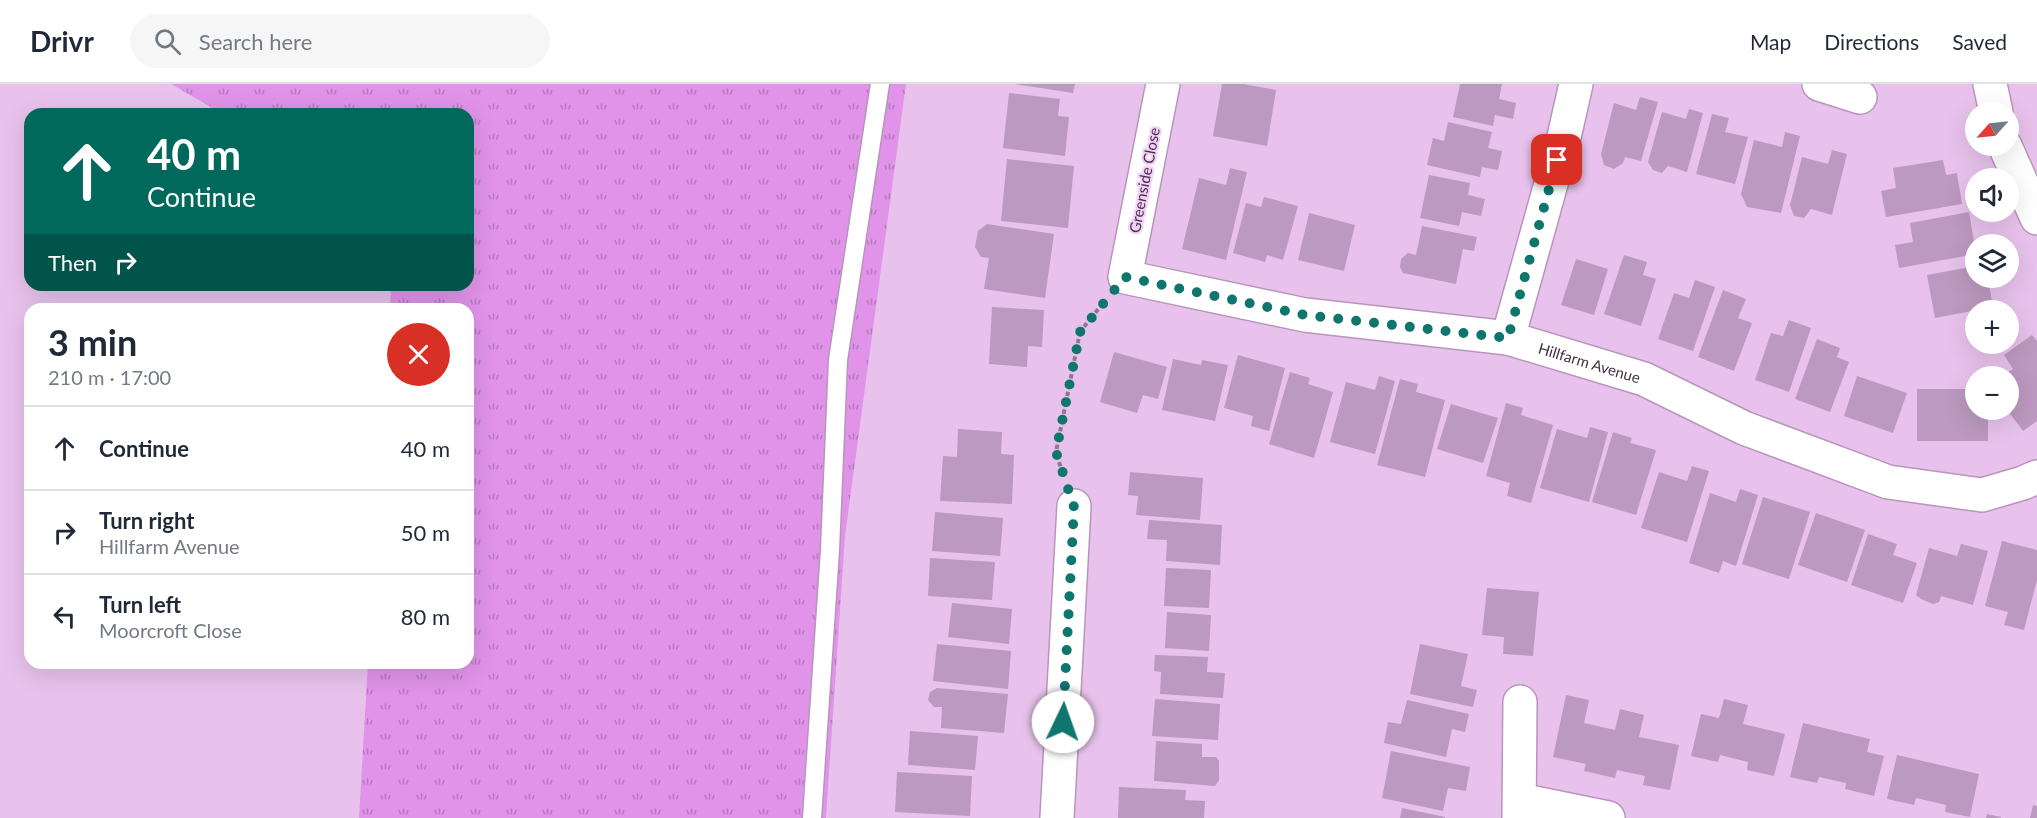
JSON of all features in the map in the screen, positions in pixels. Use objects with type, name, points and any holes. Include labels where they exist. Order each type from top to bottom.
[{"type":"street","name":"Greenside Close","points":[[1125,277],[1163,84]]},
{"type":"street","points":[[1508,338],[1564,137],[1576,84]]},
{"type":"street","points":[[1819,84],[1860,97]]},
{"type":"street","points":[[1990,84],[1994,102]]},
{"type":"street","points":[[2009,156],[2037,218]]},
{"type":"street","name":"Hillfarm Avenue","points":[[1125,277],[1305,315],[1508,338],[1644,379],[1744,428],[1888,482],[1982,495],[2037,477]]},
{"type":"street","points":[[1057,818],[1074,507]]},
{"type":"street","points":[[1520,702],[1520,809],[1608,818]]},
{"type":"lane","points":[[812,818],[830,550],[838,360],[880,84]]},
{"type":"path","points":[[1074,507],[1056,452],[1080,332],[1125,277]]},
{"type":"green space","points":[[171,84],[906,84],[845,536],[826,818],[359,818],[368,669],[474,669],[474,303],[390,303],[391,291],[474,291],[474,108],[213,108]]},
{"type":"building","points":[[1015,84],[1075,84],[1073,93]]},
{"type":"building","points":[[1222,84],[1243,84],[1276,90],[1267,146],[1213,136]]},
{"type":"building","points":[[1460,84],[1502,84],[1499,99],[1516,103],[1513,119],[1495,115],[1493,126],[1453,117]]},
{"type":"building","points":[[1009,93],[1060,99],[1058,116],[1069,117],[1065,156],[1003,148]]},
{"type":"building","points":[[1640,97],[1658,102],[1641,161],[1625,157],[1623,163],[1614,169],[1604,165],[1601,154],[1614,103],[1636,110]]},
{"type":"building","points":[[1689,109],[1703,113],[1687,172],[1668,166],[1662,173],[1653,170],[1648,162],[1662,112],[1686,119]]},
{"type":"building","points":[[1712,114],[1729,118],[1725,132],[1748,137],[1735,184],[1696,174]]},
{"type":"building","points":[[1448,122],[1492,132],[1488,148],[1502,151],[1498,170],[1482,167],[1480,177],[1427,165],[1433,138],[1444,141]]},
{"type":"building","points":[[1785,132],[1800,136],[1781,213],[1747,207],[1741,194],[1754,140],[1782,147]]},
{"type":"building","points":[[1832,150],[1847,154],[1832,215],[1811,209],[1804,218],[1794,216],[1790,205],[1802,157],[1828,164]]},
{"type":"building","points":[[1007,159],[1074,166],[1068,228],[1001,221]]},
{"type":"building","points":[[1943,160],[1946,175],[1957,173],[1962,204],[1886,217],[1881,191],[1896,188],[1893,168]]},
{"type":"building","points":[[1230,168],[1247,172],[1226,260],[1182,249],[1199,178],[1226,185]]},
{"type":"building","points":[[1429,175],[1470,183],[1468,195],[1485,199],[1481,216],[1462,212],[1459,226],[1420,218]]},
{"type":"building","points":[[1264,197],[1298,206],[1283,260],[1267,255],[1265,262],[1233,253],[1246,203],[1261,207]]},
{"type":"building","points":[[1309,213],[1355,225],[1344,271],[1298,260]]},
{"type":"building","points":[[1965,213],[1965,222],[1971,222],[1973,234],[1965,234],[1965,256],[1899,268],[1895,245],[1913,242],[1910,223]]},
{"type":"building","points":[[987,224],[1054,234],[1045,298],[984,289],[989,258],[981,257],[975,247],[978,231]]},
{"type":"building","points":[[1422,226],[1477,237],[1474,251],[1463,249],[1456,284],[1403,273],[1400,267],[1401,259],[1408,253],[1416,255]]},
{"type":"building","points":[[1624,255],[1647,262],[1643,275],[1656,279],[1641,326],[1604,314]]},
{"type":"building","points":[[1576,259],[1608,269],[1594,315],[1561,305]]},
{"type":"building","points":[[1965,268],[1965,288],[1990,288],[1992,300],[1965,300],[1965,312],[1935,318],[1927,275]]},
{"type":"building","points":[[1695,280],[1715,287],[1693,351],[1658,339],[1674,293],[1689,298]]},
{"type":"building","points":[[1723,290],[1746,299],[1738,318],[1752,323],[1734,371],[1698,357]]},
{"type":"building","points":[[992,307],[1044,310],[1042,347],[1028,346],[1027,367],[989,364]]},
{"type":"building","points":[[1789,320],[1811,328],[1789,392],[1755,380],[1771,333],[1783,336]]},
{"type":"building","points":[[2032,335],[2037,341],[2037,421],[2023,431],[2015,420],[2019,420],[2019,366],[2011,366],[2004,355],[2019,354],[2019,344]]},
{"type":"building","points":[[1817,339],[1840,348],[1837,357],[1849,362],[1830,412],[1795,399]]},
{"type":"building","points":[[1114,352],[1167,367],[1158,399],[1143,395],[1137,413],[1100,402]]},
{"type":"building","points":[[1238,355],[1285,368],[1269,431],[1251,426],[1253,416],[1224,408]]},
{"type":"building","points":[[1173,359],[1201,365],[1202,360],[1228,365],[1215,421],[1162,410]]},
{"type":"building","points":[[1290,372],[1310,378],[1308,384],[1333,392],[1314,458],[1269,444]]},
{"type":"building","points":[[1379,376],[1395,381],[1375,454],[1330,442],[1346,382],[1375,390]]},
{"type":"building","points":[[1857,376],[1907,393],[1893,433],[1844,416]]},
{"type":"building","points":[[1400,379],[1418,384],[1416,392],[1445,400],[1425,477],[1377,465]]},
{"type":"building","points":[[1917,389],[1965,389],[1965,420],[1988,420],[1988,441],[1917,441]]},
{"type":"building","points":[[1506,403],[1523,408],[1521,415],[1553,425],[1531,503],[1507,496],[1510,483],[1486,476]]},
{"type":"building","points":[[1451,404],[1498,418],[1483,463],[1437,449]]},
{"type":"building","points":[[1590,427],[1608,432],[1589,502],[1540,488],[1557,429],[1587,438]]},
{"type":"building","points":[[958,429],[1002,432],[1001,454],[1014,455],[1012,504],[940,501],[943,456],[957,457]]},
{"type":"building","points":[[1613,432],[1632,438],[1630,443],[1656,450],[1636,515],[1592,502]]},
{"type":"building","points":[[1692,466],[1709,471],[1687,542],[1641,528],[1659,472],[1687,481]]},
{"type":"building","points":[[1130,472],[1203,478],[1200,520],[1136,515],[1138,496],[1128,495]]},
{"type":"building","points":[[1740,489],[1758,495],[1736,566],[1723,561],[1719,573],[1689,563],[1710,493],[1736,502]]},
{"type":"building","points":[[1763,497],[1810,512],[1789,579],[1742,564]]},
{"type":"building","points":[[935,512],[1003,518],[1000,556],[932,551]]},
{"type":"building","points":[[1816,513],[1865,530],[1847,582],[1798,565]]},
{"type":"building","points":[[1149,520],[1222,525],[1220,565],[1166,561],[1167,540],[1147,539]]},
{"type":"building","points":[[1868,534],[1897,544],[1893,555],[1917,563],[1903,603],[1851,585]]},
{"type":"building","points":[[2002,541],[2037,550],[2037,580],[2024,630],[2004,625],[2008,612],[1985,606]]},
{"type":"building","points":[[1961,544],[1988,551],[1973,605],[1941,596],[1939,602],[1933,604],[1916,595],[1929,548],[1957,556]]},
{"type":"building","points":[[930,558],[995,562],[992,600],[928,596]]},
{"type":"building","points":[[1166,568],[1211,570],[1209,608],[1164,606]]},
{"type":"building","points":[[1487,588],[1539,592],[1533,656],[1503,654],[1504,637],[1482,635]]},
{"type":"building","points":[[952,603],[1012,609],[1009,644],[948,637]]},
{"type":"building","points":[[1167,612],[1211,615],[1209,651],[1165,648]]},
{"type":"building","points":[[937,644],[1011,651],[1008,689],[933,681]]},
{"type":"building","points":[[1420,644],[1468,654],[1461,686],[1477,690],[1473,707],[1410,694]]},
{"type":"building","points":[[1155,655],[1208,657],[1207,672],[1225,673],[1223,698],[1160,694],[1161,672],[1154,671]]},
{"type":"building","points":[[937,688],[1008,694],[1004,733],[941,728],[942,707],[934,707],[928,700],[930,692]]},
{"type":"building","points":[[1566,695],[1589,700],[1584,723],[1615,730],[1620,709],[1644,715],[1639,737],[1679,745],[1670,790],[1643,785],[1645,776],[1617,770],[1615,778],[1584,771],[1586,764],[1553,757]]},
{"type":"building","points":[[1155,699],[1220,704],[1218,740],[1152,736]]},
{"type":"building","points":[[1724,699],[1748,705],[1743,724],[1785,734],[1774,776],[1747,770],[1748,762],[1720,755],[1718,762],[1691,756],[1701,714],[1719,718]]},
{"type":"building","points":[[1407,700],[1469,714],[1465,732],[1452,729],[1446,757],[1384,743],[1388,722],[1401,724]]},
{"type":"building","points":[[1803,723],[1870,739],[1867,752],[1884,756],[1874,796],[1845,789],[1846,783],[1819,777],[1817,783],[1790,777]]},
{"type":"building","points":[[910,731],[978,736],[975,770],[908,765]]},
{"type":"building","points":[[1156,741],[1202,744],[1202,757],[1216,757],[1219,761],[1219,780],[1215,786],[1154,781]]},
{"type":"building","points":[[1391,751],[1470,767],[1466,791],[1448,788],[1443,811],[1382,798]]},
{"type":"building","points":[[1897,755],[1979,774],[1970,817],[1945,812],[1946,805],[1916,798],[1914,805],[1887,799]]},
{"type":"building","points":[[897,772],[972,776],[970,816],[895,812]]},
{"type":"building","points":[[1119,787],[1186,790],[1185,800],[1205,801],[1204,818],[1118,818]]},
{"type":"building","points":[[2033,805],[2037,806],[2037,818],[2030,818]]},
{"type":"building","points":[[1402,808],[1445,817],[1445,818],[1400,818]]},
{"type":"building","points":[[1987,814],[2001,817],[2001,818],[1986,818]]},
{"type":"route","points":[[1063,722],[1074,507],[1056,452],[1080,332],[1125,277],[1305,315],[1508,338],[1557,160]]}]
